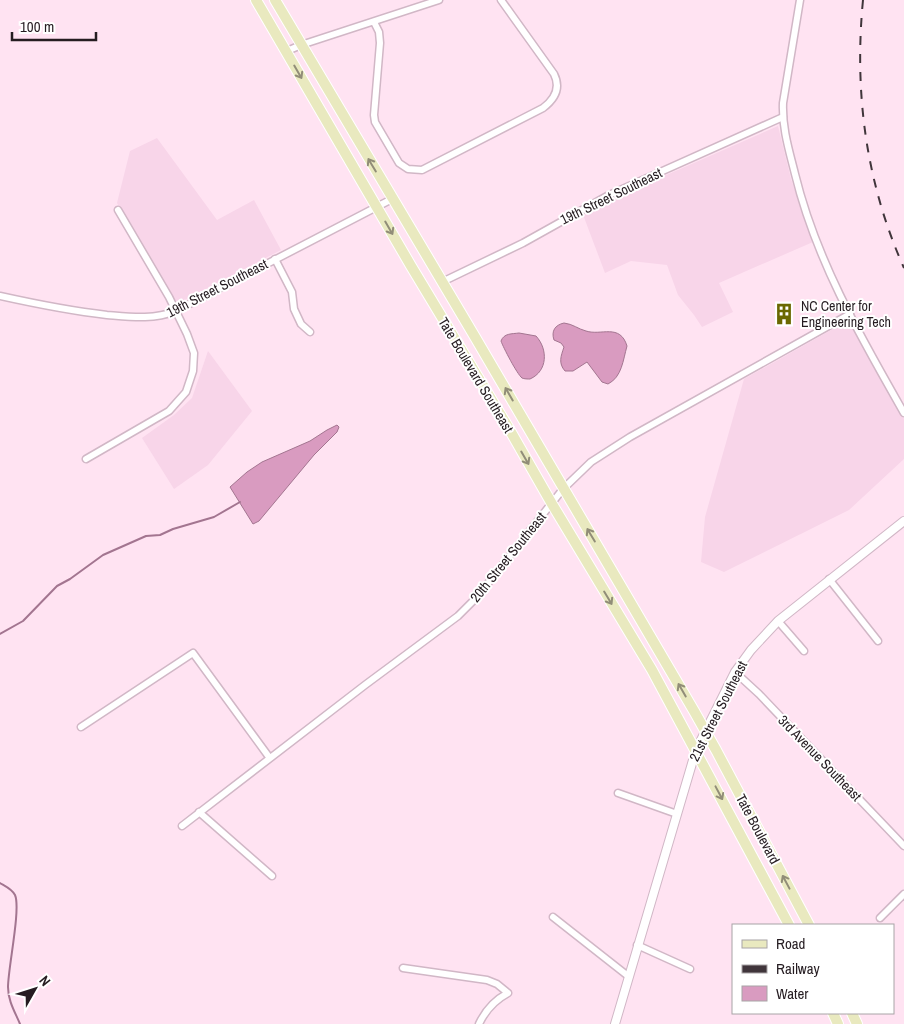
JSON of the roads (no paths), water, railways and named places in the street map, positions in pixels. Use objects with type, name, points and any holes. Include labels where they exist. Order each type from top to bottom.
[{"type":"main road","name":"Tate Boulevard Southeast","points":[[256,0],[552,504],[652,670],[696,750]]},
{"type":"main road","name":"Tate Boulevard Southeast","points":[[275,0],[706,732]]},
{"type":"main road","name":"Tate Boulevard","points":[[706,732],[807,924]]},
{"type":"main road","name":"Tate Boulevard","points":[[696,750],[788,924]]},
{"type":"street","points":[[286,52],[439,0]]},
{"type":"street","points":[[374,22],[380,43],[375,122],[399,163],[408,169],[422,170],[543,108],[555,94],[557,84],[554,74],[501,0]]},
{"type":"street","points":[[800,0],[785,87],[783,117],[787,146],[805,212],[830,276],[904,413]]},
{"type":"street","name":"19th Street Southeast","points":[[442,282],[522,243],[602,199],[783,117]]},
{"type":"street","name":"19th Street Southeast","points":[[0,296],[51,307],[136,318],[159,317],[176,311],[392,199]]},
{"type":"street","points":[[86,459],[163,416],[176,405],[186,392],[193,371],[194,353],[187,334],[176,311],[118,210]]},
{"type":"street","points":[[275,259],[292,292],[294,309],[301,324],[310,332]]},
{"type":"street","name":"20th Street Southeast","points":[[182,826],[269,757],[458,616],[477,597],[525,535],[584,468],[608,450],[850,314]]},
{"type":"street","name":"21st Street Southeast","points":[[615,1024],[696,750],[735,672],[751,650],[778,621],[904,521]]},
{"type":"street","points":[[829,579],[878,641]]},
{"type":"street","points":[[778,621],[804,651]]},
{"type":"street","points":[[81,728],[193,653],[269,757]]},
{"type":"street","name":"3rd Avenue Southeast","points":[[735,672],[759,694],[904,846]]},
{"type":"street","points":[[618,793],[677,814]]},
{"type":"street","points":[[199,812],[272,876]]},
{"type":"street","points":[[880,918],[904,894]]},
{"type":"street","points":[[553,917],[628,976]]},
{"type":"street","points":[[637,945],[690,970]]},
{"type":"street","points":[[403,968],[487,980],[497,984],[508,994],[495,1001],[479,1024]]},
{"type":"water","points":[[564,323],[592,332],[615,332],[624,339],[627,346],[623,362],[619,373],[613,381],[608,384],[602,382],[587,362],[573,371],[565,371],[561,362],[564,347],[561,343],[554,340],[553,334],[556,327]]},
{"type":"water","points":[[519,333],[536,336],[543,347],[543,365],[540,371],[530,379],[520,376],[501,341],[506,335]]},
{"type":"water","points":[[337,425],[339,427],[337,432],[314,455],[259,521],[253,524],[230,487],[262,462],[310,441]]},
{"type":"waterway","points":[[0,634],[23,621],[57,586],[103,555],[146,536],[160,535],[173,529],[214,517],[240,502]]},
{"type":"waterway","points":[[0,883],[14,893],[16,902],[8,992],[10,1002],[20,1024]]},
{"type":"railway","points":[[863,0],[860,69],[866,137],[880,203],[904,268]]},
{"type":"place","name":"NC Center for Engineering Tech","points":[[784,314]]}]
